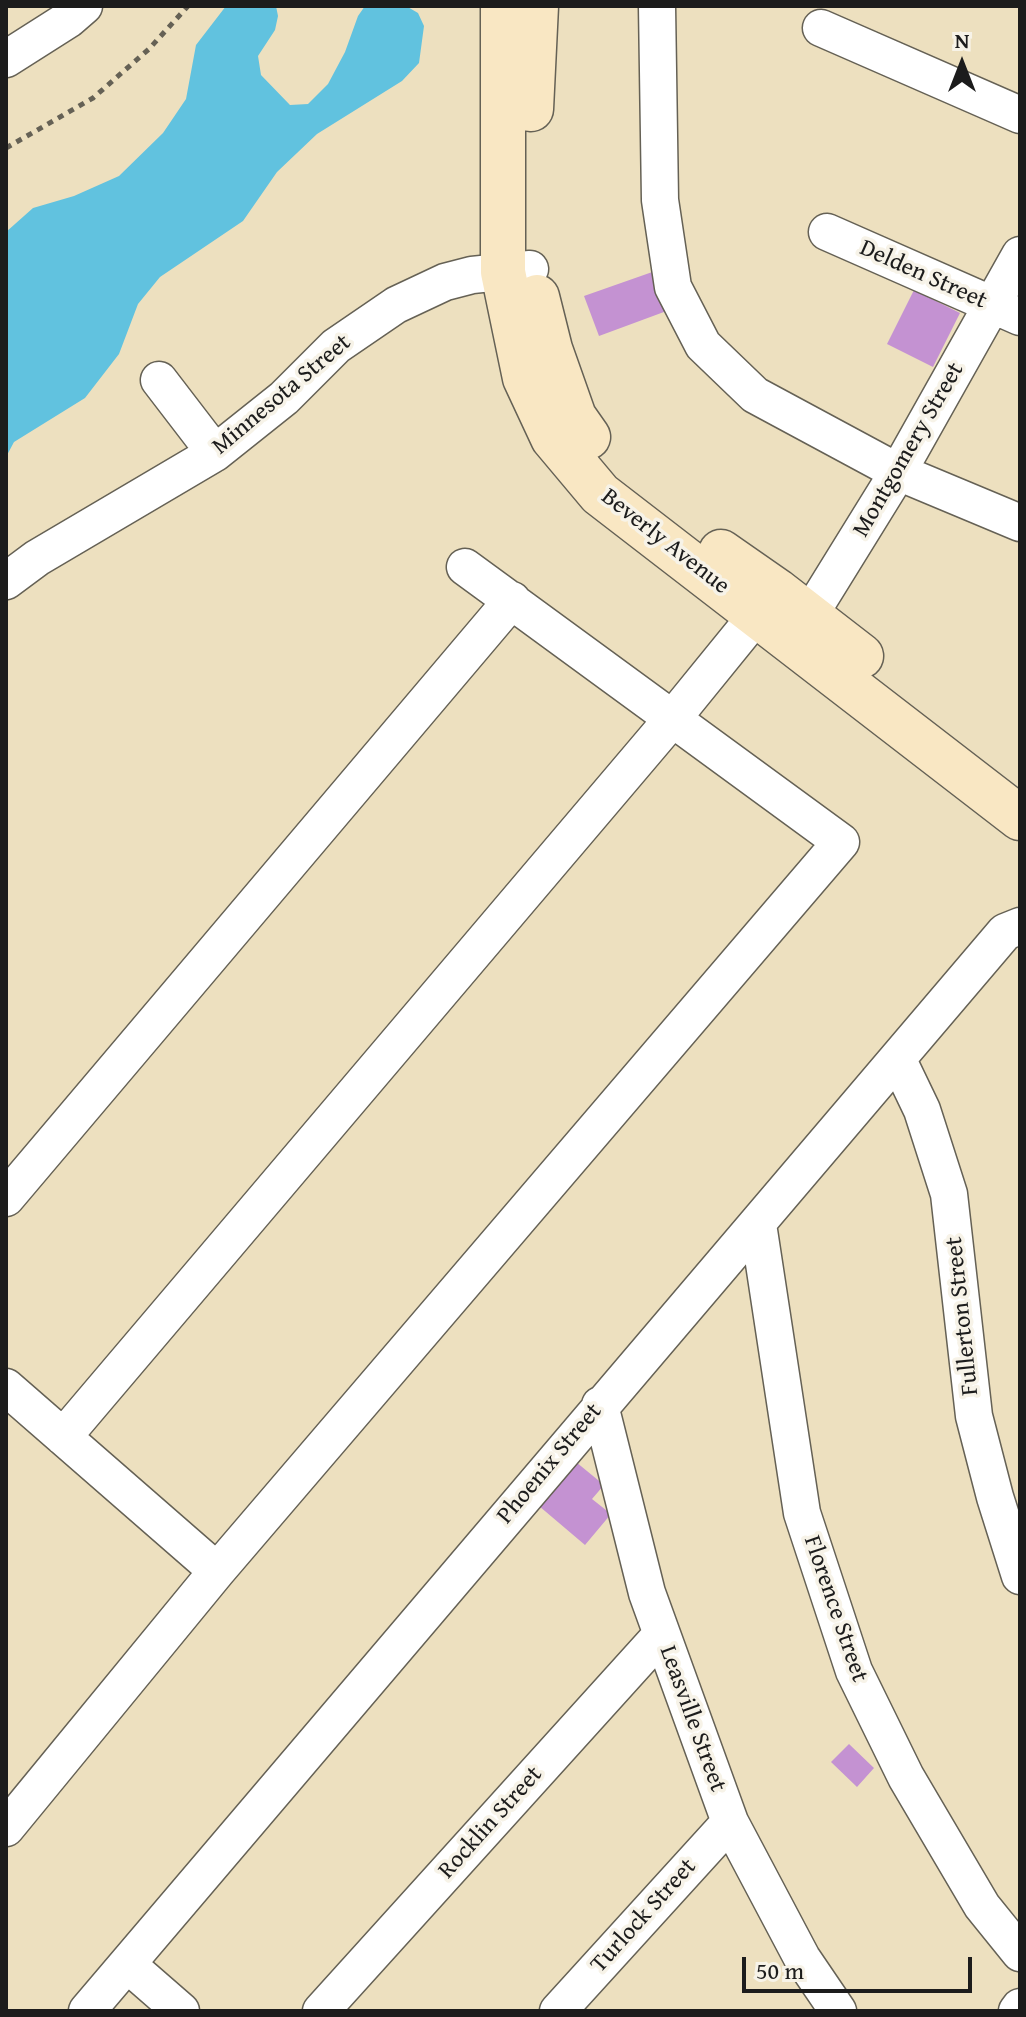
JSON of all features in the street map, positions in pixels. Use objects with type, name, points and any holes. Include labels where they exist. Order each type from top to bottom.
[{"type":"street","points":[[6,59],[84,6]]},
{"type":"street","name":"Beverly Avenue","points":[[503,6],[516,270],[525,378],[553,438],[600,494],[784,615],[1020,782]]},
{"type":"street","name":"Beverly Avenue","points":[[516,270],[527,186],[536,6]]},
{"type":"street","points":[[657,6],[660,200],[673,287],[703,345],[755,395],[898,472],[1020,523]]},
{"type":"street","points":[[821,28],[1020,115]]},
{"type":"street","name":"Delden Street","points":[[827,232],[1006,311]]},
{"type":"street","name":"Montgomery Street","points":[[63,1437],[673,718],[784,615],[898,472],[1006,311],[1020,255]]},
{"type":"street","name":"Minnesota Street","points":[[6,581],[37,558],[215,453],[284,398],[336,346],[396,305],[445,282],[472,275],[516,270]]},
{"type":"street","points":[[159,380],[215,453]]},
{"type":"street","points":[[11,1810],[841,842],[465,567]]},
{"type":"street","points":[[6,1198],[512,600]]},
{"type":"street","name":"Beverly Avenue","points":[[784,615],[1020,818]]},
{"type":"street","name":"Phoenix Street","points":[[87,2011],[1005,932],[1020,926]]},
{"type":"street","name":"Fullerton Street","points":[[898,1060],[922,1110],[949,1194],[974,1416],[1020,1576]]},
{"type":"street","name":"Florence Street","points":[[758,1224],[802,1513],[854,1671],[906,1777],[982,1906],[1020,1953]]},
{"type":"street","points":[[6,1387],[217,1571]]},
{"type":"street","name":"Leasville Street","points":[[600,1405],[643,1579],[730,1822],[825,2006]]},
{"type":"street","name":"Rocklin Street","points":[[321,2011],[661,1635]]},
{"type":"street","name":"Turlock Street","points":[[558,2011],[730,1822]]},
{"type":"street","points":[[127,1964],[181,2011]]},
{"type":"path","points":[[6,148],[93,98],[149,49],[188,6]]},
{"type":"water","points":[[226,6],[276,6],[278,16],[275,30],[258,56],[261,75],[290,105],[308,104],[328,84],[365,6],[406,6],[418,13],[424,26],[419,63],[402,81],[317,134],[277,172],[243,221],[160,277],[138,304],[119,354],[85,398],[14,442],[6,457],[6,232],[33,208],[74,196],[119,176],[163,133],[186,99],[196,45]]},
{"type":"building","points":[[658,270],[672,309],[599,336],[584,296]]},
{"type":"building","points":[[914,290],[960,313],[933,367],[887,344]]},
{"type":"building","points":[[576,1462],[604,1485],[592,1499],[611,1514],[585,1545],[539,1506]]},
{"type":"building","points":[[849,1744],[874,1768],[857,1787],[831,1762]]}]
